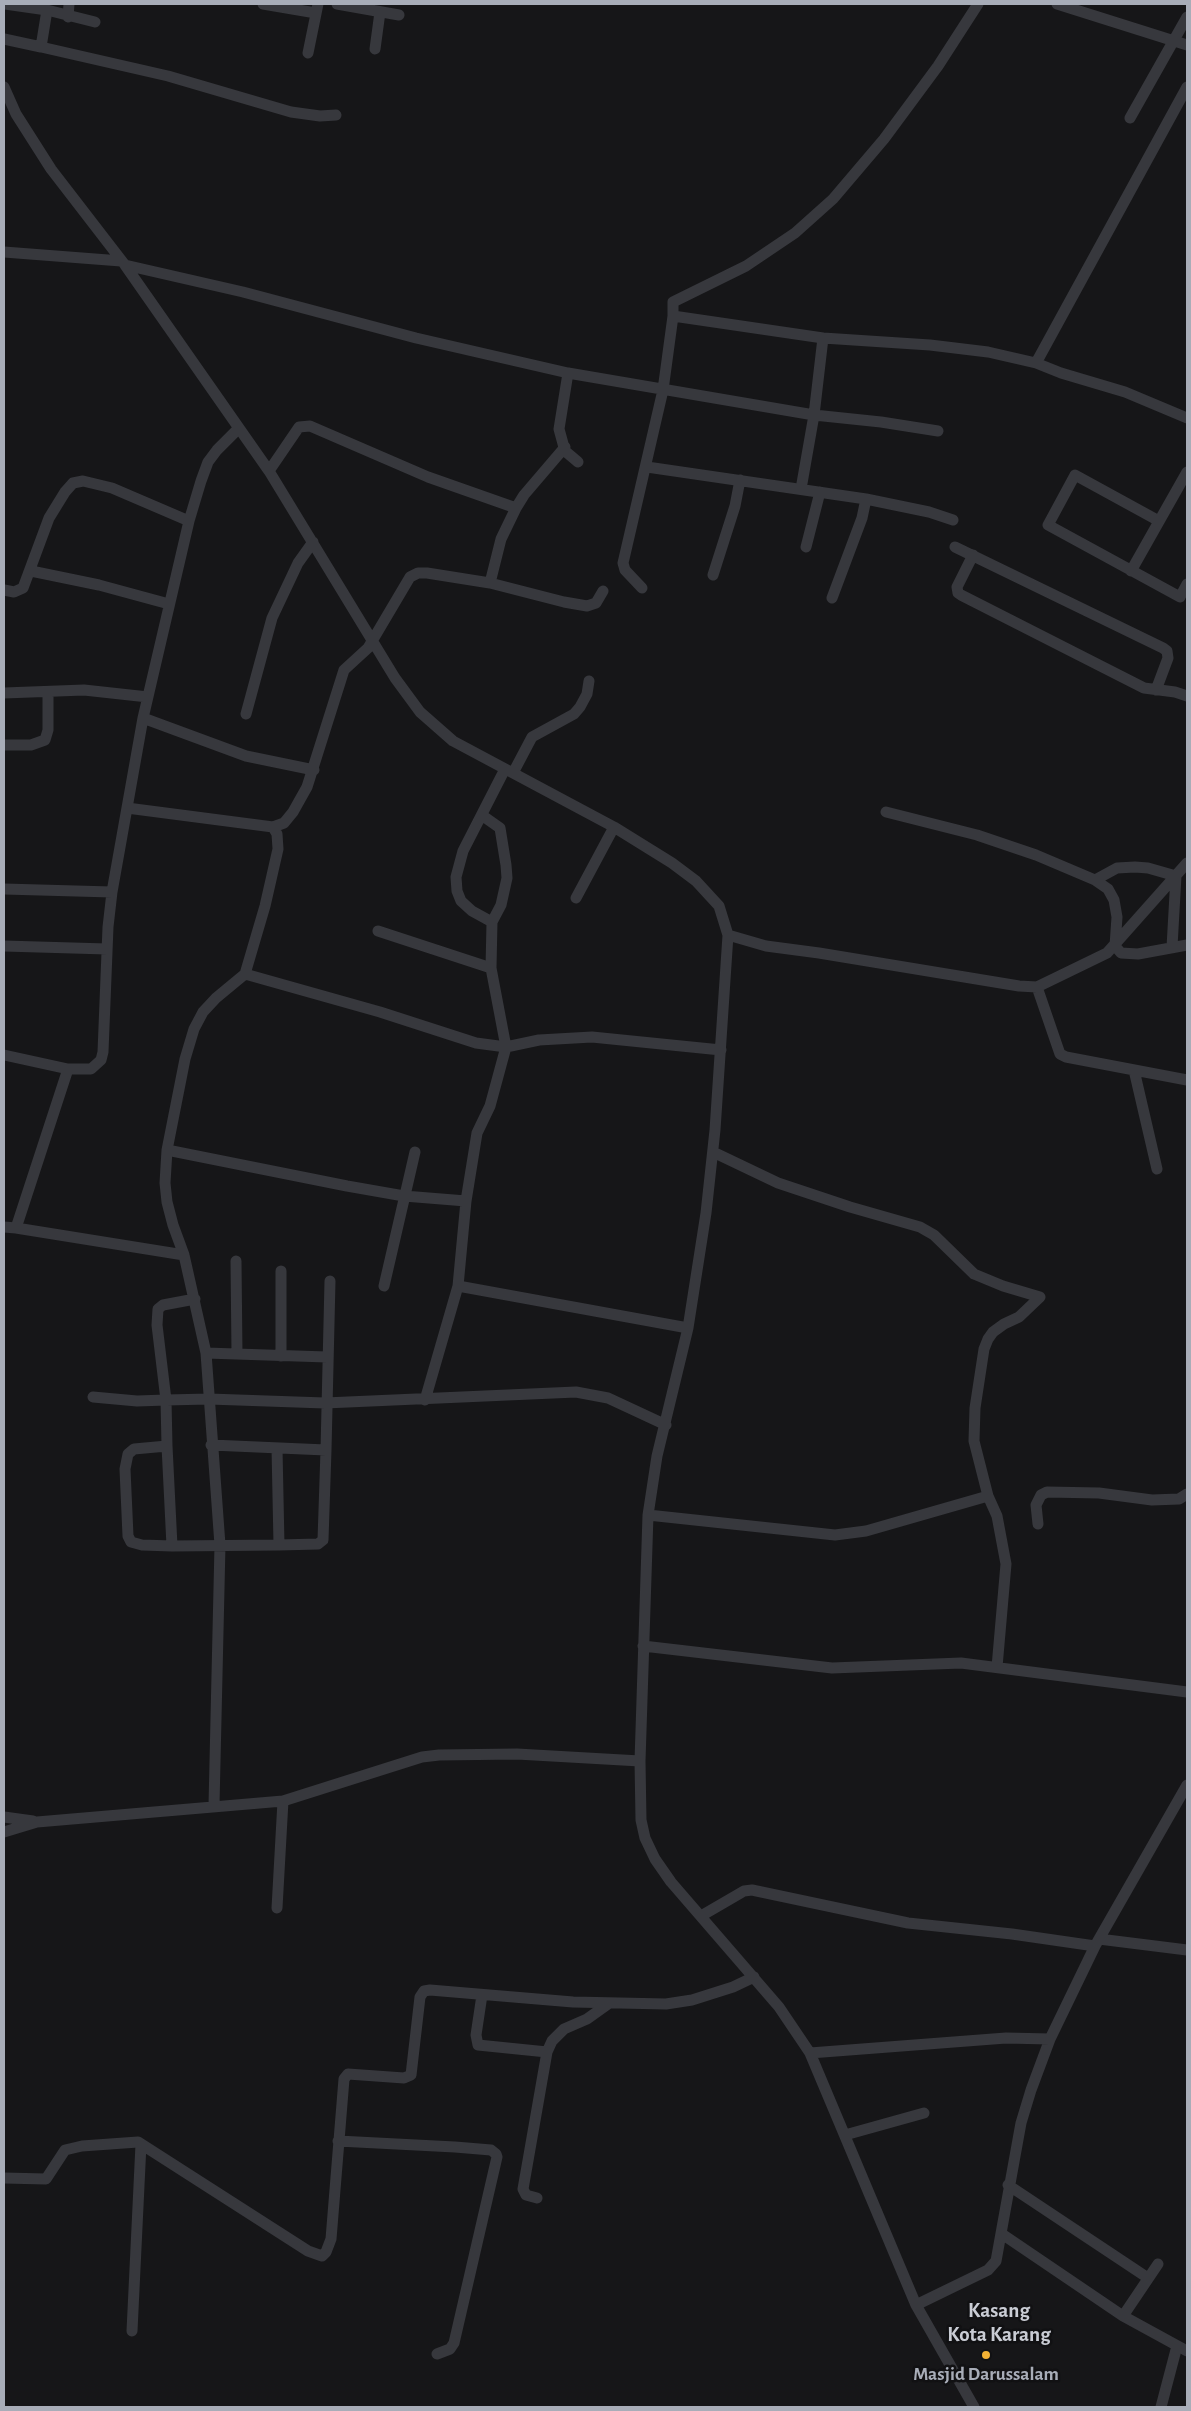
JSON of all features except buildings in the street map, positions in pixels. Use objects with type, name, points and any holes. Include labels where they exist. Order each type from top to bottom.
[{"type":"street","points":[[5,4],[48,10],[68,17],[95,22]]},
{"type":"street","points":[[68,17],[69,4]]},
{"type":"street","points":[[263,4],[317,8],[308,53]]},
{"type":"street","points":[[338,4],[398,15]]},
{"type":"street","points":[[642,588],[625,570],[624,563],[663,390],[673,316],[672,302],[746,266],[795,233],[833,199],[884,139],[938,66],[978,4]]},
{"type":"street","points":[[1057,4],[1187,45]]},
{"type":"street","points":[[41,47],[48,10]]},
{"type":"street","points":[[375,49],[380,12]]},
{"type":"street","points":[[1130,118],[1187,17]]},
{"type":"street","points":[[4,39],[168,76],[291,112],[336,116]]},
{"type":"street","points":[[4,87],[16,114],[36,147],[123,263],[269,470],[405,692],[420,712],[453,741],[614,827],[672,863],[710,894],[719,906],[728,935],[713,1152],[698,1270],[688,1328],[652,1479],[648,1514],[640,1762],[641,1820],[645,1838],[655,1859],[671,1882],[754,1976],[788,2019],[810,2053],[916,2305],[974,2407]]},
{"type":"street","points":[[1036,363],[1187,87]]},
{"type":"street","points":[[4,252],[123,263],[243,292],[416,338],[568,373],[814,415],[881,422],[938,431]]},
{"type":"street","points":[[673,316],[824,338],[930,345],[988,352],[1036,363],[1061,373],[1125,392],[1187,418]]},
{"type":"street","points":[[801,489],[814,415],[824,338]]},
{"type":"street","points":[[568,373],[559,429],[565,451],[578,462]]},
{"type":"street","points":[[269,470],[299,427],[310,426],[428,477],[516,508]]},
{"type":"street","points":[[4,1055],[68,1069],[91,1069],[101,1060],[104,1052],[107,949],[112,892],[142,718],[189,521],[208,462],[239,428]]},
{"type":"street","points":[[490,583],[501,539],[516,508],[524,494],[565,447]]},
{"type":"street","points":[[647,467],[866,499],[929,512],[953,520]]},
{"type":"street","points":[[1131,571],[1187,472]]},
{"type":"street","points":[[1159,520],[1075,475],[1048,525],[1180,597],[1187,584]]},
{"type":"street","points":[[713,574],[735,506],[740,480]]},
{"type":"street","points":[[4,590],[20,591],[28,581],[49,518],[66,492],[73,484],[80,481],[112,488],[189,521]]},
{"type":"street","points":[[806,547],[820,492]]},
{"type":"street","points":[[832,598],[862,518],[866,499]]},
{"type":"street","points":[[246,714],[272,618],[295,570],[313,542]]},
{"type":"street","points":[[955,547],[1163,648],[1167,651],[1168,658],[1156,690]]},
{"type":"street","points":[[973,555],[959,581],[958,593],[1144,688],[1175,692],[1187,696]]},
{"type":"street","points":[[31,571],[100,585],[169,604]]},
{"type":"street","points":[[127,808],[273,827],[284,823],[293,812],[314,770],[344,670],[364,654],[403,587],[414,574],[427,573],[490,583],[587,606],[596,603],[603,591]]},
{"type":"street","points":[[492,922],[466,907],[457,891],[458,866],[471,833],[532,737],[574,714],[580,707],[586,694],[589,681]]},
{"type":"street","points":[[4,693],[84,690],[148,696]]},
{"type":"street","points":[[4,745],[32,745],[45,740],[48,730],[48,692]]},
{"type":"street","points":[[142,718],[246,756],[314,770]]},
{"type":"street","points":[[886,812],[977,835],[1036,855],[1096,880],[1108,889],[1114,900],[1117,917],[1115,946],[1117,950],[1128,955],[1187,945]]},
{"type":"street","points":[[425,1400],[458,1286],[466,1202],[477,1133],[490,1106],[506,1047],[491,968],[492,922],[501,905],[506,878],[506,865],[500,828],[483,816]]},
{"type":"street","points":[[214,1805],[220,1545],[211,1445],[206,1353],[184,1255],[167,1202],[165,1176],[167,1150],[185,1060],[194,1029],[203,1012],[216,998],[245,974],[265,906],[278,849],[277,834],[273,827]]},
{"type":"street","points":[[576,898],[614,827]]},
{"type":"street","points":[[728,935],[766,946],[819,952],[1018,986],[1037,987],[1107,953],[1187,862]]},
{"type":"street","points":[[1096,880],[1117,868],[1135,867],[1148,868],[1176,876]]},
{"type":"street","points":[[1172,947],[1176,876]]},
{"type":"street","points":[[4,888],[112,892]]},
{"type":"street","points":[[378,931],[491,968]]},
{"type":"street","points":[[4,946],[107,949]]},
{"type":"street","points":[[245,974],[380,1012],[457,1038],[506,1047],[539,1040],[592,1037],[721,1050]]},
{"type":"street","points":[[1037,987],[1060,1054],[1066,1057],[1187,1080]]},
{"type":"street","points":[[16,1228],[68,1069]]},
{"type":"street","points":[[1134,1070],[1157,1169]]},
{"type":"street","points":[[167,1150],[404,1196],[466,1202]]},
{"type":"street","points":[[384,1286],[415,1152]]},
{"type":"street","points":[[713,1152],[778,1183],[850,1207],[920,1227],[934,1235],[974,1274],[1003,1286],[1040,1297],[1019,1317],[1004,1324],[988,1339],[984,1349],[975,1408],[974,1441],[988,1496],[997,1516],[1006,1564],[997,1667]]},
{"type":"street","points":[[4,1227],[184,1255]]},
{"type":"street","points":[[236,1261],[237,1354]]},
{"type":"street","points":[[281,1271],[281,1356]]},
{"type":"street","points":[[167,1446],[134,1449],[128,1454],[125,1469],[128,1536],[131,1542],[135,1544],[172,1546],[279,1545],[318,1544],[323,1540],[326,1450],[325,1402],[330,1281]]},
{"type":"street","points":[[458,1286],[688,1328]]},
{"type":"street","points":[[172,1546],[166,1400],[157,1325],[158,1309],[163,1305],[195,1299]]},
{"type":"street","points":[[206,1353],[327,1357]]},
{"type":"street","points":[[92,1397],[137,1401],[209,1399],[325,1402],[425,1400],[576,1392],[608,1398],[666,1425]]},
{"type":"street","points":[[211,1445],[326,1450]]},
{"type":"street","points":[[276,1448],[279,1545]]},
{"type":"street","points":[[1038,1524],[1036,1506],[1041,1495],[1048,1492],[1099,1493],[1152,1500],[1179,1499],[1187,1494]]},
{"type":"street","points":[[648,1514],[836,1535],[866,1531],[988,1496]]},
{"type":"street","points":[[643,1646],[676,1652],[832,1668],[945,1663],[997,1667],[1187,1692]]},
{"type":"street","points":[[4,1832],[37,1822],[214,1805],[283,1801],[422,1757],[439,1754],[517,1754],[640,1762]]},
{"type":"street","points":[[916,2305],[988,2270],[998,2256],[1008,2185],[1021,2123],[1050,2039],[1097,1942],[1187,1785]]},
{"type":"street","points":[[277,1908],[283,1801]]},
{"type":"street","points":[[4,1817],[37,1822]]},
{"type":"street","points":[[701,1916],[744,1891],[752,1890],[908,1923],[1187,1950]]},
{"type":"street","points":[[4,2178],[46,2179],[61,2152],[69,2148],[123,2142],[141,2144],[308,2252],[319,2256],[326,2252],[331,2239],[338,2141],[346,2075],[404,2078],[411,2075],[422,1993],[430,1990],[608,2004],[666,2004],[692,2000],[733,1987],[754,1976]]},
{"type":"street","points":[[482,1995],[476,2035],[478,2045],[547,2052]]},
{"type":"street","points":[[537,2198],[526,2195],[523,2189],[547,2052],[552,2041],[564,2029],[587,2019],[608,2004]]},
{"type":"street","points":[[810,2053],[1006,2038],[1050,2039]]},
{"type":"street","points":[[845,2135],[924,2113]]},
{"type":"street","points":[[338,2141],[492,2150],[496,2154],[497,2158],[454,2342],[450,2349],[437,2354]]},
{"type":"street","points":[[132,2331],[141,2144]]},
{"type":"street","points":[[1008,2185],[1148,2278]]},
{"type":"street","points":[[1002,2234],[1123,2316],[1182,2348],[1161,2407]]},
{"type":"street","points":[[1123,2316],[1158,2264]]},
{"type":"place","name":"Masjid Darussalam","points":[[986,2355]]},
{"type":"district","name":"Kasang Kota Karang","points":[[999,2323]]}]
